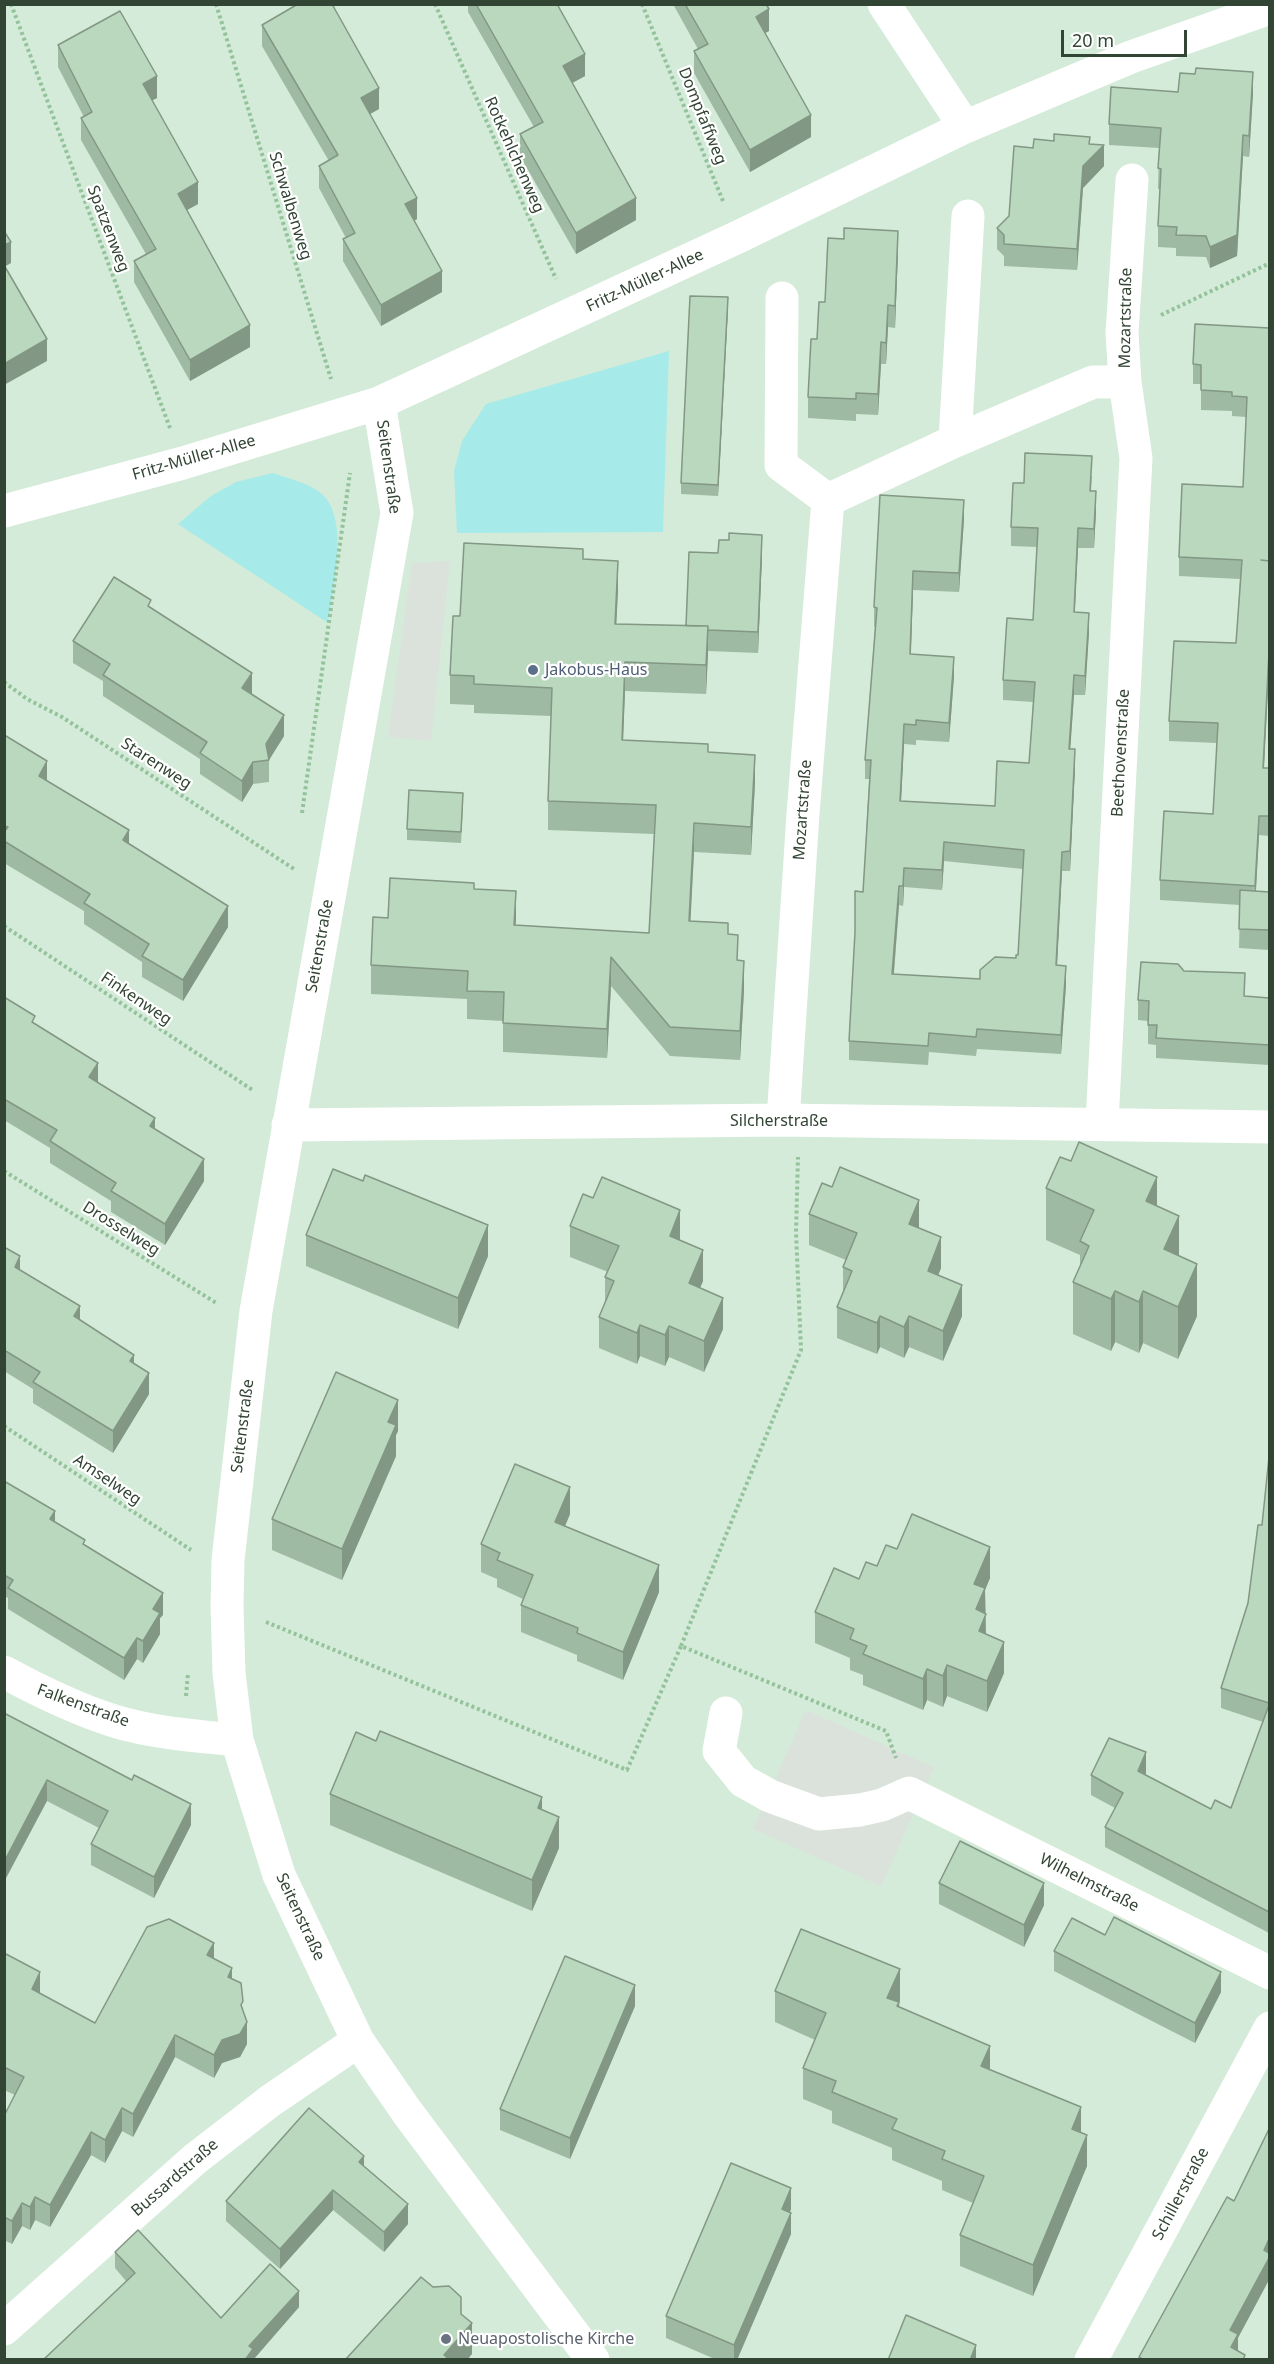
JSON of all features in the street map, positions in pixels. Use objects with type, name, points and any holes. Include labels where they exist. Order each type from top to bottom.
[{"type":"street","points":[[884,4],[965,127]]},
{"type":"street","name":"Fritz-Müller-Allee","points":[[4,511],[183,462],[379,403],[738,237],[965,127],[1131,57],[1269,8]]},
{"type":"street","name":"Mozartstraße","points":[[791,1121],[802,814],[828,500],[955,441],[1093,382],[1125,382],[1122,333],[1132,180]]},
{"type":"street","points":[[955,441],[968,216]]},
{"type":"street","points":[[782,298],[781,465],[828,500]]},
{"type":"street","name":"Beethovenstraße","points":[[1102,1123],[1136,458],[1125,382]]},
{"type":"street","name":"Seitenstraße","points":[[379,403],[397,513],[256,1311],[228,1560],[226,1606],[229,1673],[237,1740],[279,1875],[358,2041],[593,2360]]},
{"type":"street","name":"Silcherstraße","points":[[288,1125],[791,1121],[1102,1123],[1269,1127]]},
{"type":"street","name":"Falkenstraße","points":[[4,1672],[40,1692],[115,1721],[183,1735],[237,1740]]},
{"type":"street","name":"Wilhelmstraße","points":[[726,1713],[719,1752],[743,1781],[770,1796],[819,1814],[860,1810],[882,1805],[909,1793],[1269,1973]]},
{"type":"street","name":"Schillerstraße","points":[[1092,2360],[1269,2028]]},
{"type":"street","name":"Bussardstraße","points":[[4,2330],[195,2159],[270,2101],[358,2041]]},
{"type":"path","name":"Spatzenweg","points":[[11,4],[183,462]]},
{"type":"path","name":"Schwalbenweg","points":[[216,4],[342,414]]},
{"type":"path","name":"Rotkehlchenweg","points":[[435,4],[572,315]]},
{"type":"path","name":"Dompfaffweg","points":[[642,4],[738,237]]},
{"type":"path","points":[[1122,333],[1269,263]]},
{"type":"path","name":"Starenweg","points":[[4,682],[27,699],[62,717],[294,869]]},
{"type":"path","name":"Finkenweg","points":[[4,926],[254,1092]]},
{"type":"path","points":[[226,1606],[627,1770],[681,1646],[801,1350],[791,1121]]},
{"type":"path","name":"Drosselweg","points":[[4,1172],[224,1307]]},
{"type":"path","name":"Amselweg","points":[[4,1426],[196,1554]]},
{"type":"path","points":[[681,1646],[886,1731]]},
{"type":"shaded area","points":[[5,5],[1269,5],[1269,2359],[5,2359]]},
{"type":"shaded area","points":[[669,351],[663,532],[457,533],[454,471],[462,441],[486,404]]},
{"type":"shaded area","points":[[273,473],[313,488],[324,496],[332,508],[338,539],[336,575],[328,623],[178,524],[211,496],[236,482]]},
{"type":"shaded area","points":[[450,561],[431,741],[388,737],[412,563]]},
{"type":"shaded area","points":[[806,1710],[934,1767],[881,1886],[753,1829]]},
{"type":"building","points":[[298,4],[332,4],[379,88],[361,98],[417,198],[405,204],[442,271],[381,305],[343,239],[355,233],[319,166],[338,155],[262,25]]},
{"type":"building","points":[[476,4],[557,4],[585,54],[563,66],[636,198],[576,233],[520,134],[543,122]]},
{"type":"building","points":[[685,4],[766,4],[769,9],[756,17],[811,115],[750,150],[694,51],[708,44]]},
{"type":"building","points":[[120,11],[157,76],[143,84],[198,182],[178,194],[250,325],[190,360],[134,261],[156,249],[81,118],[92,112],[58,45]]},
{"type":"building","points":[[1196,68],[1253,72],[1249,136],[1243,135],[1237,235],[1210,247],[1206,236],[1176,235],[1177,227],[1158,226],[1161,128],[1109,124],[1111,87],[1178,92],[1180,73],[1195,74]]},
{"type":"building","points":[[1054,134],[1090,137],[1089,144],[1104,145],[1083,166],[1077,249],[1004,244],[1004,235],[997,228],[1009,216],[1014,146],[1033,148],[1034,139],[1054,141]]},
{"type":"building","points":[[844,228],[898,231],[895,306],[888,305],[886,343],[881,342],[878,394],[856,393],[856,399],[808,397],[811,339],[817,339],[819,302],[825,302],[828,238],[844,239]]},
{"type":"building","points":[[4,231],[11,242],[4,245]]},
{"type":"building","points":[[4,265],[47,339],[4,364]]},
{"type":"building","points":[[690,296],[728,297],[718,485],[681,483]]},
{"type":"building","points":[[1195,324],[1269,328],[1269,652],[1263,768],[1269,768],[1269,816],[1259,816],[1255,886],[1160,880],[1164,811],[1213,814],[1218,723],[1169,721],[1174,641],[1236,643],[1242,560],[1179,557],[1182,484],[1243,487],[1247,397],[1232,396],[1232,392],[1201,390],[1201,365],[1193,364]]},
{"type":"building","points":[[1025,453],[1092,456],[1090,491],[1096,491],[1094,529],[1078,528],[1074,612],[1089,613],[1085,676],[1074,675],[1069,749],[1075,749],[1070,851],[1062,852],[1056,965],[1066,966],[1061,1035],[977,1029],[976,1037],[929,1033],[928,1046],[849,1041],[855,891],[863,892],[871,760],[865,760],[877,608],[874,607],[880,495],[964,500],[959,573],[913,571],[910,654],[954,657],[949,723],[916,720],[916,725],[904,724],[900,801],[995,806],[997,761],[1029,763],[1035,682],[1003,680],[1007,618],[1033,620],[1038,528],[1011,527],[1013,483],[1024,483]],"holes":[[[944,842],[1024,850],[1016,958],[995,957],[980,970],[980,979],[892,974],[899,886],[903,886],[904,868],[942,870]]]},
{"type":"building","points":[[729,533],[762,535],[758,632],[708,630],[708,626],[686,626],[689,552],[718,553],[719,540],[729,540]]},
{"type":"building","points":[[464,543],[583,549],[583,559],[618,561],[615,624],[708,626],[706,665],[625,662],[622,740],[708,744],[708,752],[755,755],[751,827],[694,823],[689,921],[728,923],[728,934],[738,935],[737,960],[744,961],[740,1031],[670,1027],[611,957],[607,1029],[503,1023],[504,992],[467,991],[468,971],[371,965],[373,917],[388,918],[390,878],[474,883],[474,889],[516,891],[514,925],[649,933],[656,805],[548,801],[552,688],[474,684],[474,676],[450,675],[453,616],[460,616]]},
{"type":"building","points":[[114,577],[151,600],[148,606],[252,673],[242,688],[284,715],[266,744],[269,760],[253,762],[242,781],[200,753],[207,742],[103,675],[110,664],[73,641]]},
{"type":"building","points":[[6,736],[47,761],[39,776],[129,830],[123,840],[228,906],[183,980],[142,956],[149,944],[84,903],[90,894],[4,841],[4,832],[8,827],[4,826],[4,739]]},
{"type":"building","points":[[409,790],[463,793],[461,832],[407,829]]},
{"type":"building","points":[[1240,890],[1269,892],[1269,930],[1239,929]]},
{"type":"building","points":[[1141,962],[1178,964],[1184,971],[1245,973],[1244,996],[1269,998],[1269,1045],[1156,1038],[1157,1025],[1148,1025],[1149,1001],[1138,1000]]},
{"type":"building","points":[[4,997],[35,1016],[32,1022],[98,1063],[89,1077],[155,1118],[150,1126],[204,1159],[165,1224],[111,1191],[116,1183],[50,1141],[57,1130],[4,1099]]},
{"type":"building","points":[[1079,1142],[1157,1177],[1146,1201],[1179,1216],[1164,1249],[1197,1264],[1178,1307],[1143,1291],[1139,1302],[1115,1291],[1111,1299],[1073,1282],[1089,1246],[1080,1241],[1094,1210],[1046,1188],[1060,1157],[1071,1161]]},
{"type":"building","points":[[840,1167],[919,1200],[909,1224],[941,1237],[928,1271],[962,1285],[943,1331],[909,1316],[904,1327],[880,1316],[877,1323],[837,1307],[852,1271],[843,1267],[857,1233],[809,1214],[822,1183],[832,1187]]},
{"type":"building","points":[[333,1169],[363,1181],[365,1175],[488,1225],[458,1298],[306,1235]]},
{"type":"building","points":[[602,1177],[680,1210],[670,1236],[703,1250],[689,1283],[723,1298],[704,1341],[669,1326],[665,1335],[640,1325],[637,1333],[599,1317],[614,1281],[605,1277],[619,1246],[570,1226],[583,1194],[593,1198]]},
{"type":"building","points":[[4,1247],[20,1256],[15,1267],[80,1306],[74,1316],[134,1355],[130,1361],[149,1373],[113,1431],[33,1382],[40,1372],[4,1350]]},
{"type":"building","points":[[336,1372],[398,1400],[388,1422],[396,1425],[342,1549],[272,1519]]},
{"type":"building","points":[[1269,1457],[1269,1703],[1221,1688],[1248,1603],[1258,1525],[1262,1525]]},
{"type":"building","points":[[515,1464],[570,1487],[555,1522],[659,1565],[623,1652],[577,1633],[578,1628],[521,1605],[533,1575],[497,1560],[500,1553],[481,1544]]},
{"type":"building","points":[[4,1481],[55,1511],[50,1519],[85,1540],[83,1544],[163,1593],[153,1609],[160,1613],[143,1641],[137,1638],[124,1658],[8,1588],[13,1580],[4,1575]]},
{"type":"building","points":[[912,1514],[990,1547],[974,1584],[985,1588],[976,1609],[986,1614],[979,1631],[1004,1642],[987,1681],[947,1665],[943,1676],[927,1669],[923,1679],[863,1654],[867,1646],[850,1639],[854,1629],[815,1612],[834,1568],[859,1579],[866,1562],[877,1566],[886,1545],[897,1549]]},
{"type":"building","points":[[1269,1705],[1269,1912],[1105,1827],[1123,1793],[1091,1775],[1109,1738],[1146,1752],[1138,1771],[1211,1809],[1215,1800],[1231,1808]]},
{"type":"building","points":[[4,1713],[132,1780],[134,1775],[191,1804],[154,1877],[91,1844],[108,1811],[47,1780],[4,1862]]},
{"type":"building","points":[[380,1731],[542,1797],[538,1808],[559,1817],[532,1880],[330,1794],[356,1732],[376,1741]]},
{"type":"building","points":[[960,1841],[1044,1883],[1024,1925],[939,1883]]},
{"type":"building","points":[[1114,1917],[1221,1972],[1195,2023],[1054,1951],[1072,1918],[1105,1935]]},
{"type":"building","points":[[169,1919],[214,1943],[207,1955],[232,1968],[228,1977],[241,1983],[243,2001],[241,2005],[247,2022],[240,2034],[222,2040],[214,2055],[175,2035],[133,2114],[122,2108],[105,2140],[91,2132],[50,2205],[35,2197],[30,2207],[22,2203],[12,2221],[4,2217],[4,2116],[24,2077],[4,2067],[4,1957],[6,1954],[40,1972],[32,1989],[95,2023],[147,1927]]},
{"type":"building","points":[[801,1929],[900,1969],[887,1998],[899,2002],[897,2006],[990,2046],[981,2066],[1081,2107],[1072,2129],[1087,2135],[1033,2265],[960,2235],[984,2176],[942,2159],[945,2151],[892,2129],[897,2119],[832,2092],[836,2081],[803,2068],[826,2013],[775,1991]]},
{"type":"building","points":[[565,1956],[635,1985],[570,2138],[500,2109]]},
{"type":"building","points":[[309,2108],[364,2156],[359,2162],[408,2204],[384,2232],[333,2190],[280,2249],[226,2201]]},
{"type":"building","points":[[1269,2129],[1269,2239],[1264,2250],[1269,2253],[1269,2258],[1230,2330],[1238,2334],[1231,2347],[1245,2355],[1243,2360],[1144,2360],[1139,2357],[1227,2197],[1234,2201]]},
{"type":"building","points":[[731,2163],[791,2188],[782,2209],[791,2213],[734,2345],[666,2316]]},
{"type":"building","points":[[138,2230],[221,2318],[270,2264],[299,2291],[249,2346],[253,2349],[245,2360],[43,2360],[135,2273],[115,2252]]},
{"type":"building","points":[[421,2277],[433,2287],[449,2286],[461,2297],[461,2314],[472,2323],[444,2355],[450,2360],[345,2360]]},
{"type":"building","points":[[906,2315],[976,2345],[970,2360],[888,2360]]},
{"type":"place","name":"Jakobus-Haus","points":[[533,670]]},
{"type":"place","name":"Neuapostolische Kirche","points":[[446,2339]]}]
